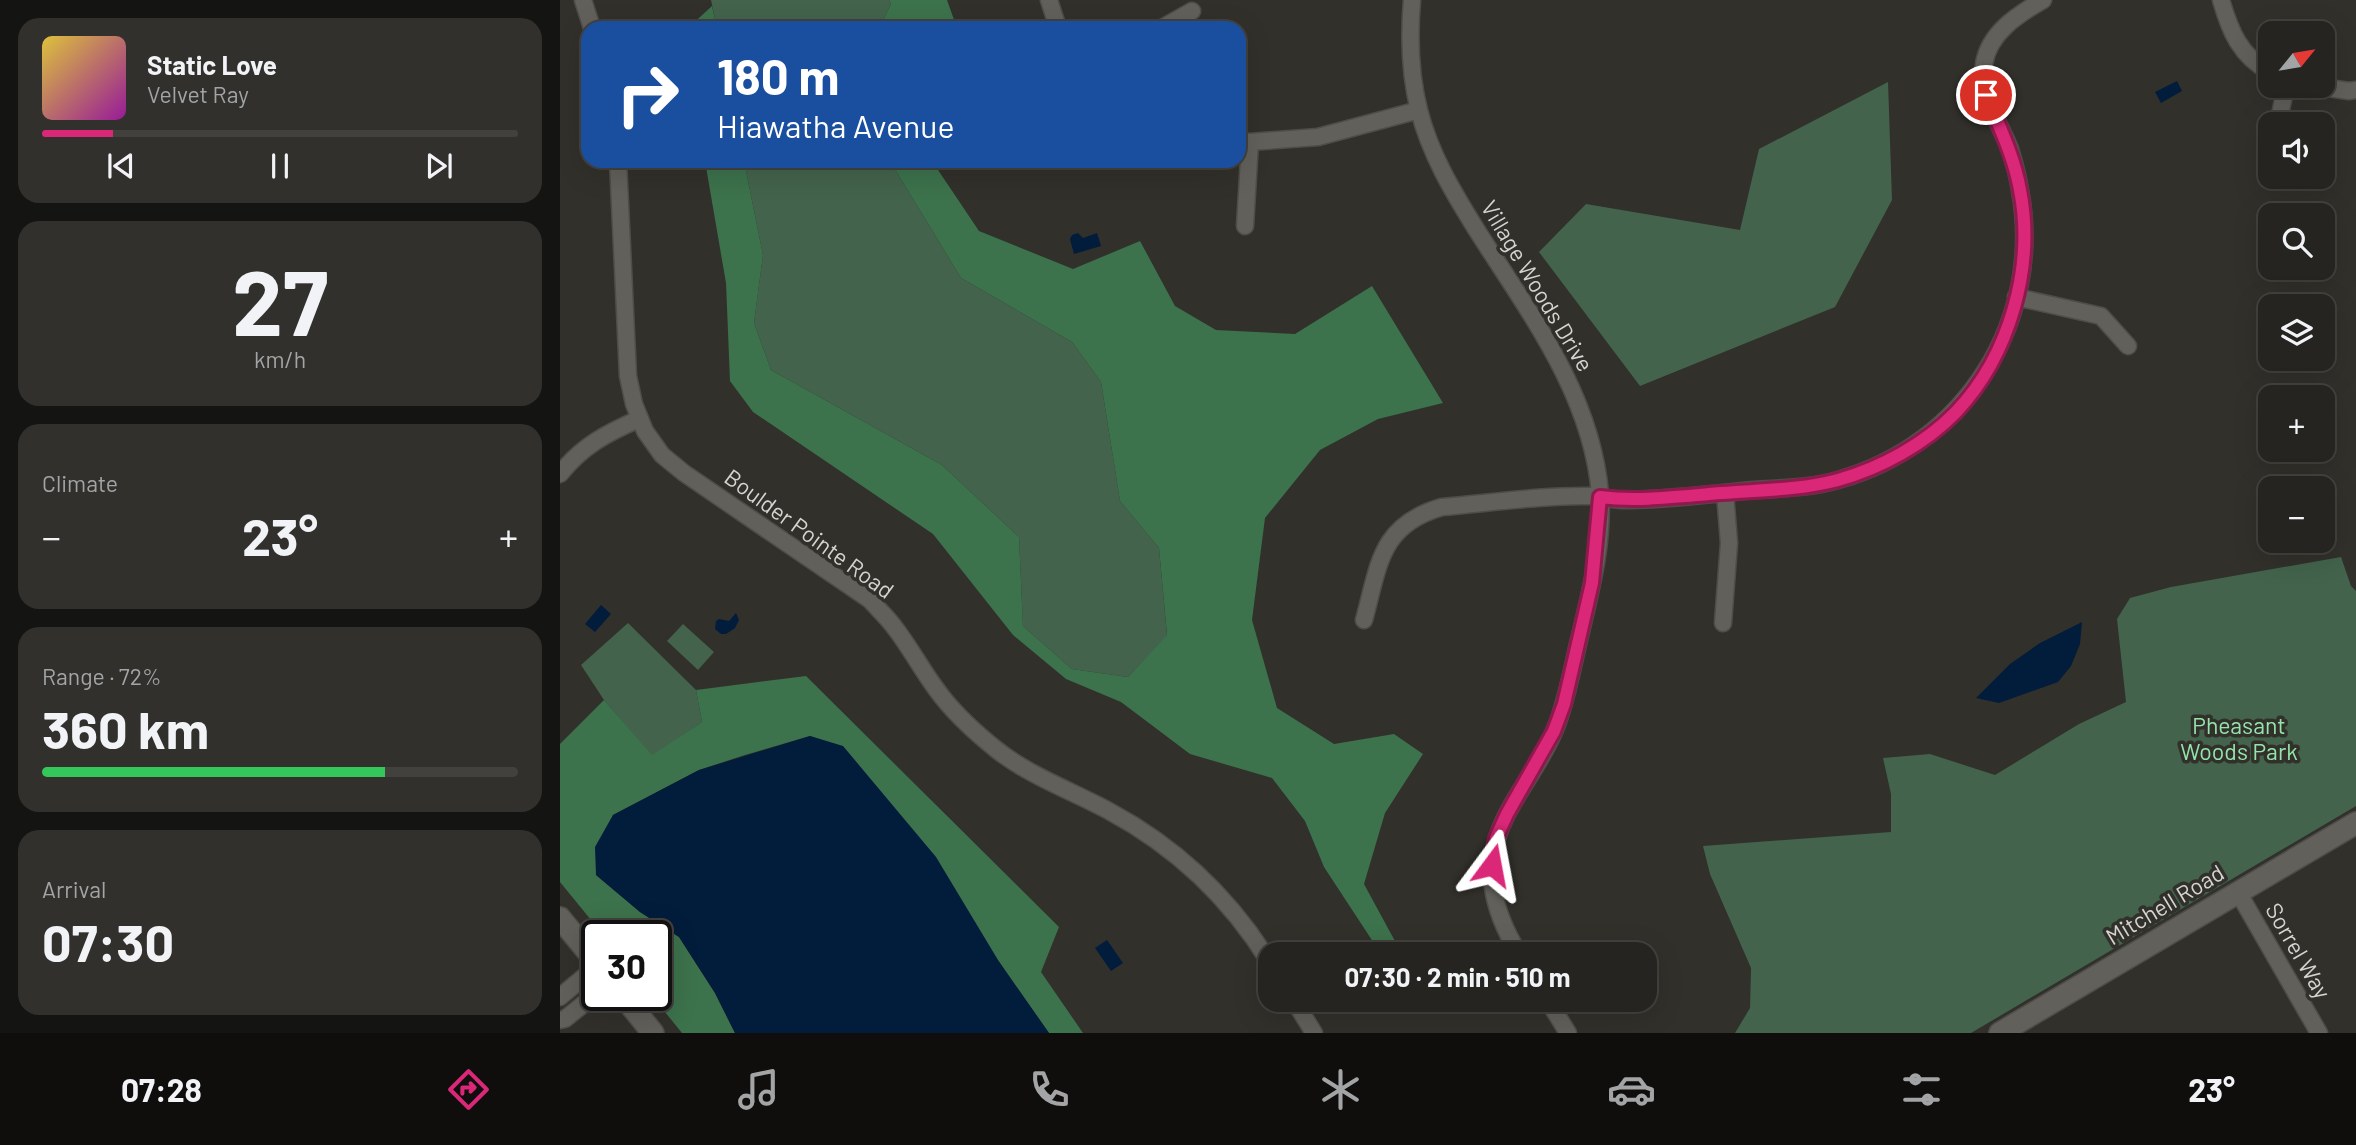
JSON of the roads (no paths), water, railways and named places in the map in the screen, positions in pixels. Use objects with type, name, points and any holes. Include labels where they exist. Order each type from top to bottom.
[{"type":"main road","name":"Mitchell Road","points":[[2000,1033],[2356,823]]},
{"type":"main road","points":[[560,918],[581,944]]},
{"type":"main road","points":[[635,1011],[653,1033]]},
{"type":"street","points":[[583,0],[590,21]]},
{"type":"street","points":[[1049,0],[1056,21]]},
{"type":"street","name":"Village Woods Drive","points":[[1412,0],[1411,50],[1419,110],[1439,166],[1552,350],[1572,388],[1587,429],[1600,497],[1592,583],[1564,704],[1554,731],[1496,838],[1492,892],[1499,918],[1512,942]]},
{"type":"street","points":[[1364,620],[1384,550],[1395,533],[1409,520],[1424,512],[1442,507],[1600,497],[1620,500],[1725,493],[1799,487],[1838,480],[1899,455],[1927,437],[1957,411],[1981,379],[2000,345],[2022,269],[2024,228],[2020,190],[2010,150],[1986,95],[1984,61],[1999,31],[2043,0]]},
{"type":"street","points":[[2221,0],[2236,42],[2249,59],[2258,65]]},
{"type":"street","points":[[1174,21],[1192,11]]},
{"type":"street","points":[[2335,89],[2356,90]]},
{"type":"street","points":[[1246,141],[1318,136],[1419,110]]},
{"type":"street","name":"Boulder Pointe Road","points":[[618,168],[628,376],[639,419],[662,455],[684,473],[870,600],[893,625],[943,698],[969,727],[989,744],[1033,772],[1147,833],[1213,887],[1241,919],[1258,944]]},
{"type":"street","points":[[1244,168],[1245,226]]},
{"type":"street","points":[[2016,297],[2101,316],[2128,346]]},
{"type":"street","points":[[560,474],[574,457],[591,443],[639,419]]},
{"type":"street","points":[[1723,623],[1729,543],[1725,493]]},
{"type":"street","name":"Sorrel Way","points":[[2238,892],[2319,1033]]},
{"type":"street","points":[[560,997],[581,979]]},
{"type":"street","points":[[560,1020],[581,1006]]},
{"type":"street","points":[[1301,1012],[1314,1033]]},
{"type":"street","points":[[1555,1012],[1568,1033]]},
{"type":"water","points":[[2177,81],[2182,91],[2161,103],[2155,92]]},
{"type":"water","points":[[1078,233],[1083,238],[1097,233],[1101,246],[1074,254],[1070,239]]},
{"type":"water","points":[[601,605],[611,614],[595,632],[585,624]]},
{"type":"water","points":[[736,613],[739,620],[735,628],[726,634],[715,629],[716,621],[729,621]]},
{"type":"water","points":[[2082,622],[2080,644],[2071,666],[2058,682],[1999,703],[1976,698],[2010,664],[2040,643]]},
{"type":"water","points":[[810,736],[843,746],[936,857],[998,960],[1049,1033],[735,1033],[715,993],[679,937],[672,933],[672,920],[652,920],[596,875],[595,847],[613,815],[699,770]]},
{"type":"water","points":[[1107,940],[1123,963],[1111,971],[1095,948]]},
{"type":"park label","name":"Pheasant Woods Park","points":[[2239,739]]}]
